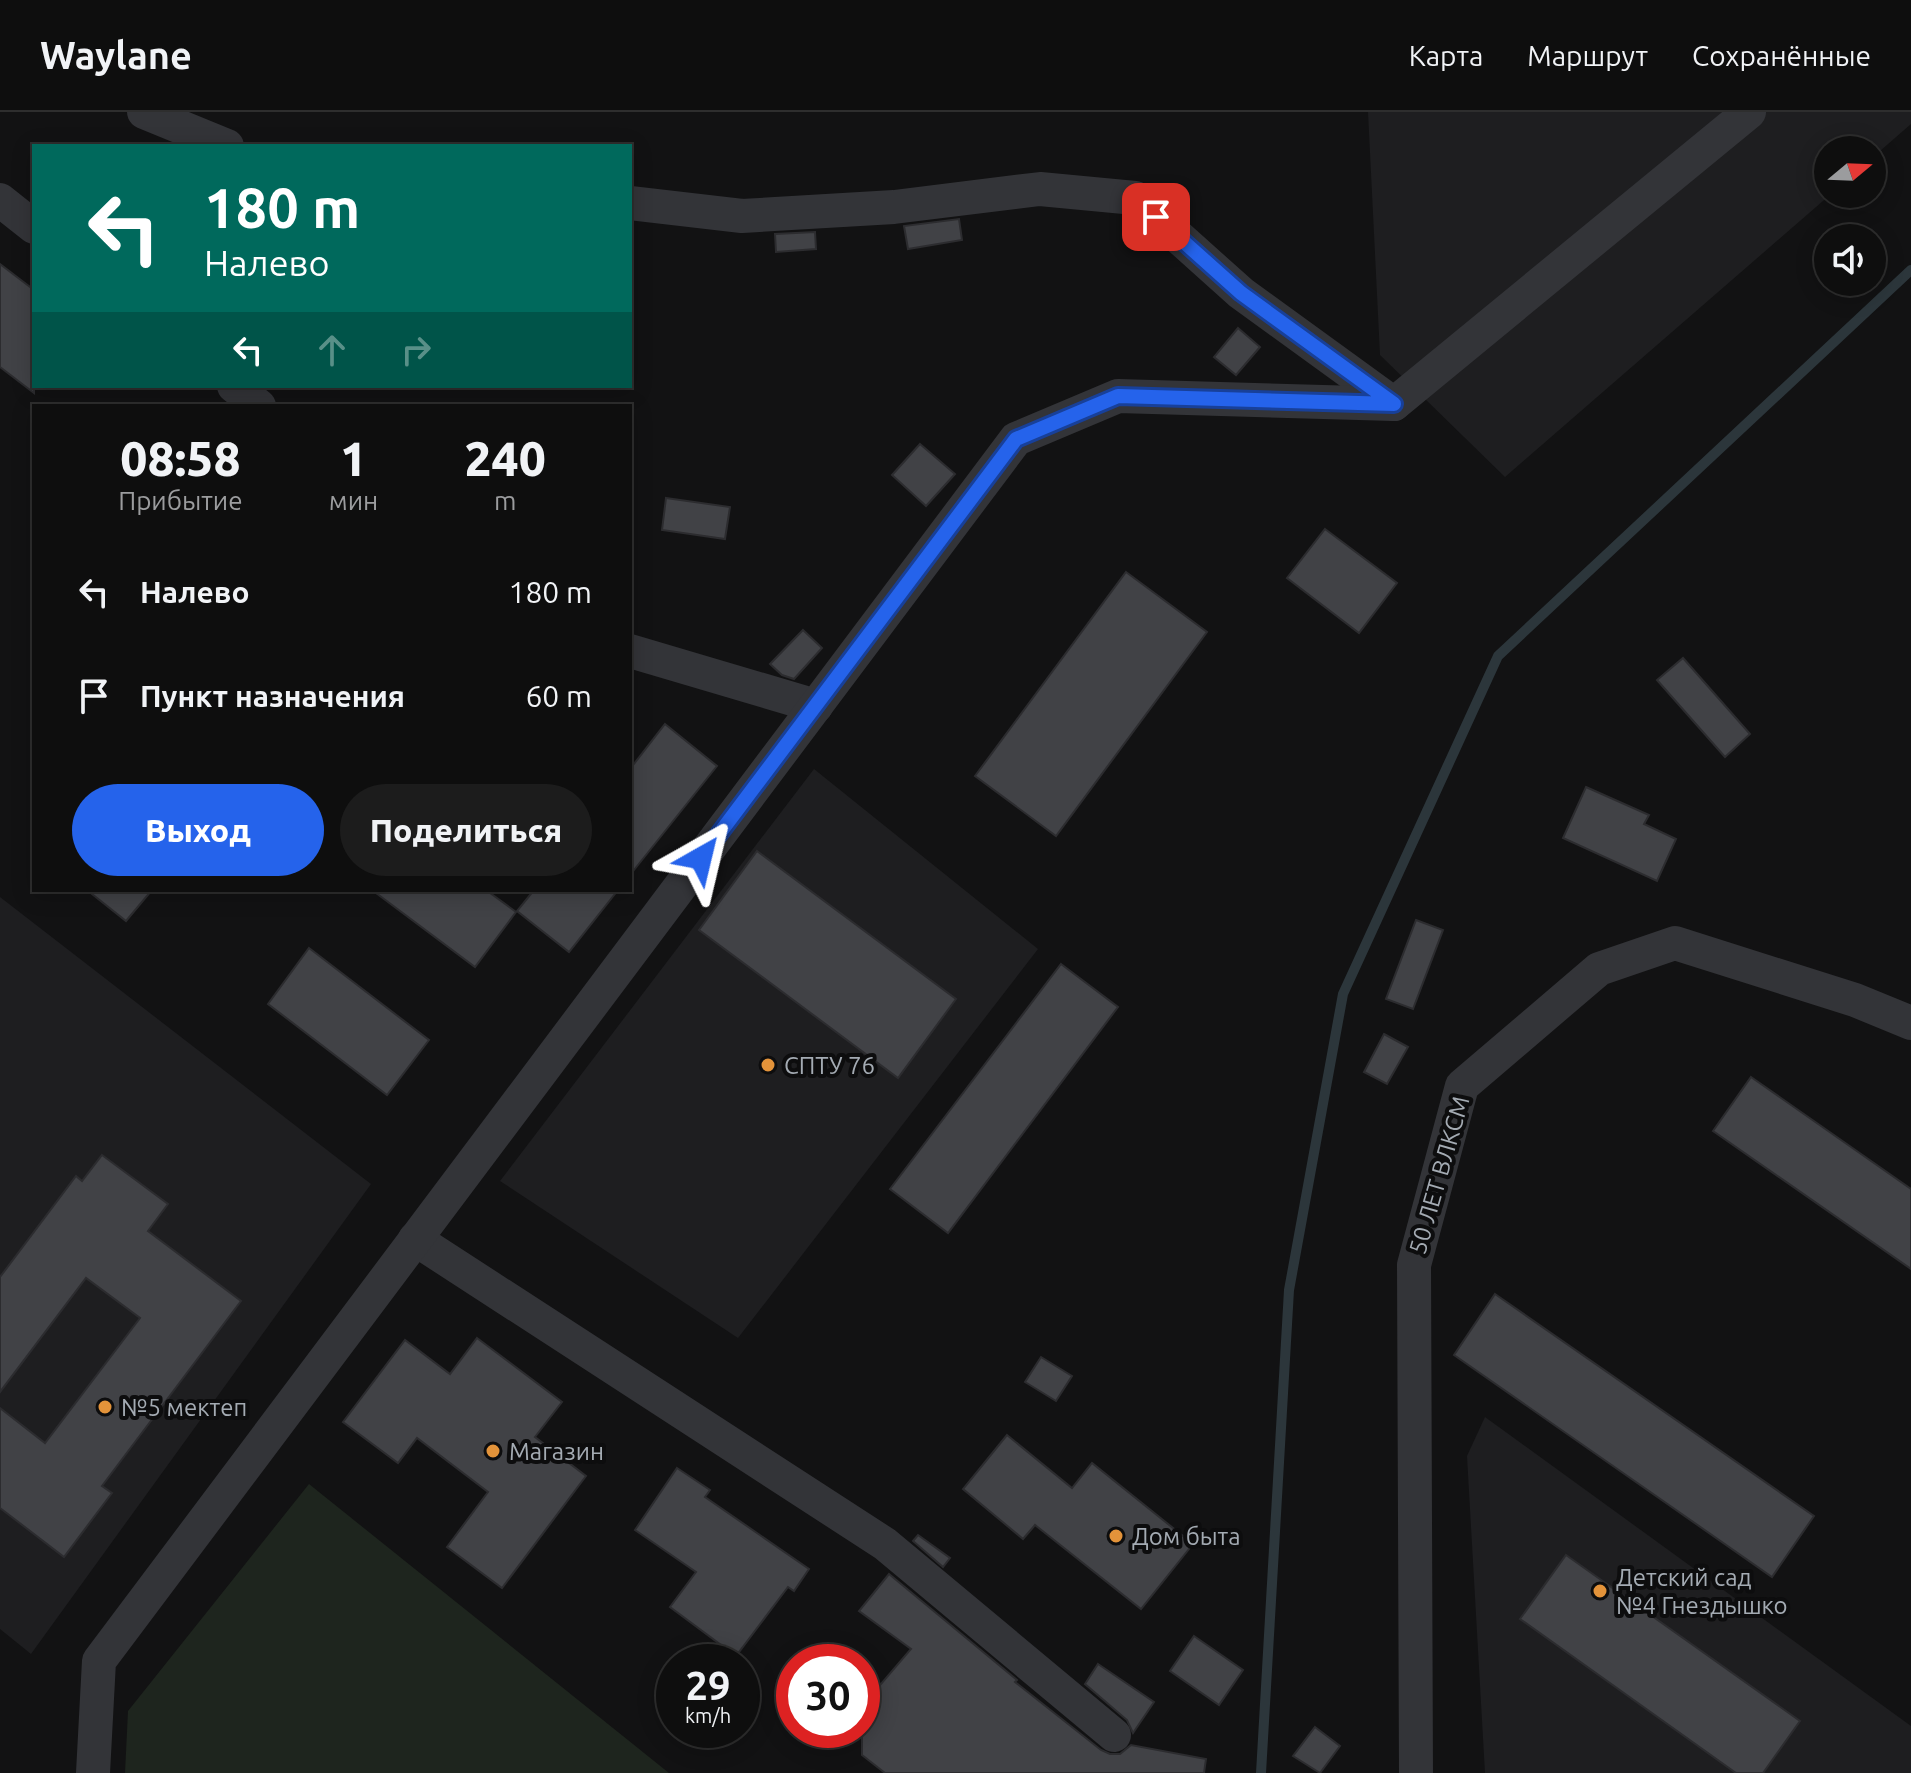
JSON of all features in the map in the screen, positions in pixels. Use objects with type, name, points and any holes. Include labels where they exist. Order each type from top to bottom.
[{"type":"street","points":[[144,112],[222,144]]},
{"type":"street","points":[[93,1773],[99,1661],[1016,439],[1118,396],[1394,404],[1749,112]]},
{"type":"street","points":[[632,203],[742,216],[894,207],[1040,189],[1135,198],[1241,293],[1394,404]]},
{"type":"street","points":[[0,200],[32,225]]},
{"type":"street","points":[[236,388],[256,404]]},
{"type":"street","points":[[632,652],[816,706]]},
{"type":"street","name":"50 ЛЕТ ВЛКСМ","points":[[1416,1773],[1414,1265],[1462,1086],[1599,969],[1675,943],[1855,1000],[1911,1023]]},
{"type":"street","points":[[415,1239],[885,1544],[1114,1735]]},
{"type":"shaded area","points":[[1368,112],[1911,112],[1911,124],[1886,146],[1886,136],[1814,136],[1815,208],[1505,477],[1380,355]]},
{"type":"shaded area","name":"СПТУ 76","points":[[814,769],[1038,949],[738,1338],[500,1181]]},
{"type":"shaded area","name":"№5 мектеп","points":[[0,897],[371,1184],[31,1654],[0,1629]]},
{"type":"shaded area","name":"Детский сад №4 Гнездышко","points":[[1485,1417],[1911,1726],[1911,1773],[1485,1773],[1467,1456]]},
{"type":"shaded area","points":[[309,1484],[669,1773],[125,1773],[128,1711]]},
{"type":"building","points":[[959,219],[962,240],[908,249],[904,226]]},
{"type":"building","points":[[815,232],[816,249],[776,252],[775,234]]},
{"type":"building","points":[[0,264],[32,288],[34,393],[0,367]]},
{"type":"building","points":[[1238,328],[1260,347],[1236,375],[1214,357]]},
{"type":"building","points":[[920,444],[955,474],[926,506],[892,475]]},
{"type":"building","points":[[666,498],[730,507],[725,539],[662,530]]},
{"type":"building","points":[[1325,529],[1397,583],[1359,633],[1287,578]]},
{"type":"building","points":[[1126,572],[1207,632],[1056,836],[975,776]]},
{"type":"building","points":[[803,630],[822,648],[794,679],[782,675],[770,664]]},
{"type":"building","points":[[1683,658],[1750,734],[1725,757],[1657,680]]},
{"type":"building","points":[[665,724],[717,766],[632,872],[632,766]]},
{"type":"building","points":[[1586,787],[1649,815],[1644,824],[1676,839],[1657,881],[1563,838]]},
{"type":"building","points":[[757,851],[956,999],[898,1078],[699,930]]},
{"type":"building","points":[[90,892],[150,892],[126,921]]},
{"type":"building","points":[[375,892],[489,892],[516,912],[475,967]]},
{"type":"building","points":[[532,892],[616,892],[569,952],[517,911]]},
{"type":"building","points":[[1416,920],[1443,930],[1413,1009],[1386,999]]},
{"type":"building","points":[[309,948],[429,1040],[387,1095],[268,1004]]},
{"type":"building","points":[[1061,964],[1118,1007],[948,1233],[890,1189]]},
{"type":"building","points":[[1384,1034],[1408,1047],[1387,1084],[1364,1072]]},
{"type":"building","points":[[1751,1077],[1911,1189],[1911,1269],[1713,1131]]},
{"type":"building","points":[[102,1155],[168,1204],[148,1231],[241,1301],[102,1486],[112,1493],[64,1557],[0,1508],[0,1408],[45,1443],[140,1318],[86,1278],[0,1392],[0,1277],[76,1176],[82,1181]]},
{"type":"building","points":[[1495,1294],[1814,1516],[1772,1577],[1454,1355]]},
{"type":"building","name":"Магазин","points":[[477,1338],[562,1402],[535,1437],[586,1476],[502,1588],[447,1547],[488,1492],[417,1438],[398,1463],[343,1422],[405,1340],[450,1374]]},
{"type":"building","points":[[1041,1357],[1072,1376],[1056,1401],[1025,1382]]},
{"type":"building","name":"Дом быта","points":[[1007,1435],[1072,1488],[1092,1463],[1193,1544],[1141,1609],[1035,1525],[1023,1539],[963,1489]]},
{"type":"building","points":[[677,1468],[710,1490],[705,1497],[809,1569],[794,1591],[788,1587],[745,1644],[720,1644],[670,1607],[696,1572],[635,1530]]},
{"type":"building","points":[[918,1535],[950,1558],[943,1567],[913,1541]]},
{"type":"building","points":[[1566,1555],[1800,1721],[1763,1773],[1736,1773],[1520,1619]]},
{"type":"building","points":[[889,1574],[1017,1680],[1015,1682],[1101,1750],[1120,1754],[1131,1745],[1206,1759],[1204,1773],[885,1773],[862,1755],[862,1748],[880,1748],[880,1685],[911,1649],[859,1611]]},
{"type":"building","points":[[1194,1636],[1243,1670],[1219,1705],[1170,1671]]},
{"type":"building","points":[[1098,1664],[1154,1702],[1133,1733],[1127,1720],[1085,1684]]},
{"type":"building","points":[[1315,1727],[1340,1746],[1320,1773],[1293,1756]]},
{"type":"waterway","points":[[1261,1773],[1289,1290],[1343,994],[1498,656],[1911,270]]},
{"type":"place","name":"СПТУ 76","points":[[768,1065]]},
{"type":"place","name":"№5 мектеп","points":[[105,1407]]},
{"type":"place","name":"Магазин","points":[[493,1451]]},
{"type":"place","name":"Дом быта","points":[[1116,1536]]},
{"type":"place","name":"Детский сад №4 Гнездышко","points":[[1600,1591]]},
{"type":"route","points":[[701,858],[1016,439],[1118,396],[1394,404],[1241,293],[1156,217]]}]
